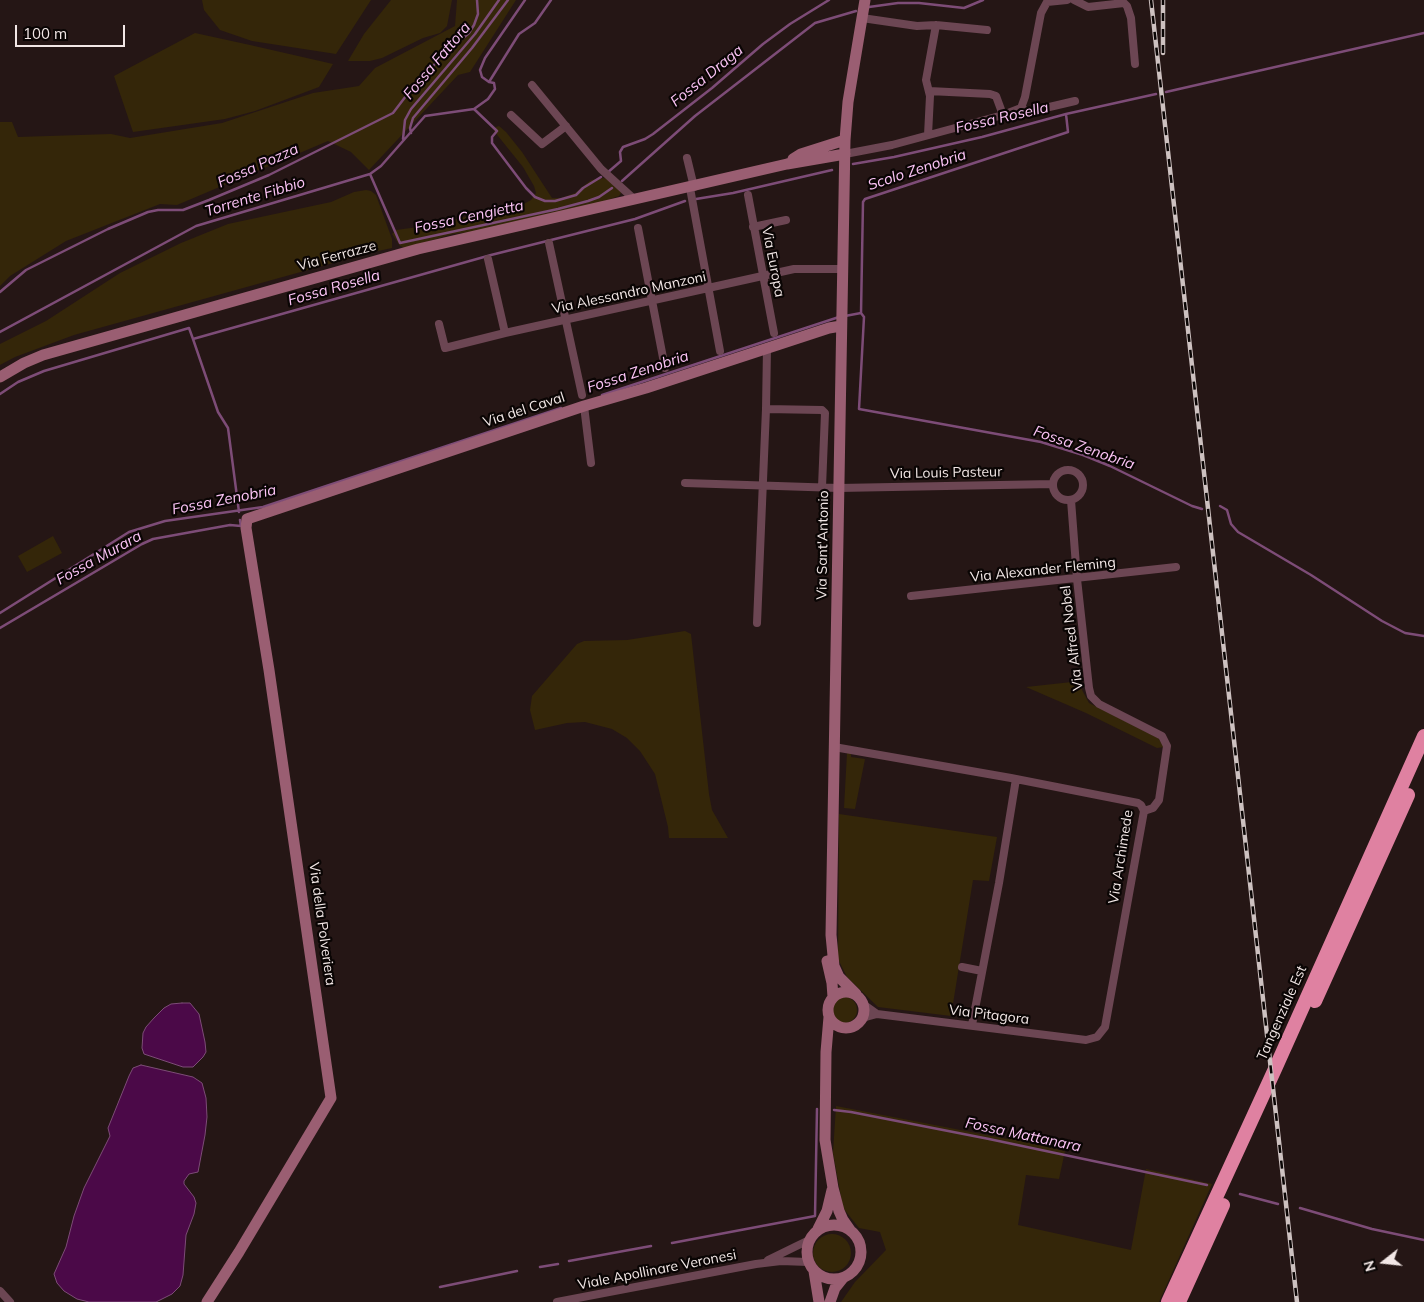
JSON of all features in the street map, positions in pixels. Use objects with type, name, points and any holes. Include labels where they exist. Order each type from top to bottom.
[{"type":"highway","name":"Tangenziale Est","points":[[1178,1302],[1424,736]]},
{"type":"highway","name":"Tangenziale Est","points":[[1285,1057],[1424,759]]},
{"type":"highway","name":"Tangenziale Est","points":[[1168,1302],[1259,1115]]},
{"type":"street","name":"Via Sant'Antonio","points":[[863,1004],[839,977],[834,966],[831,935],[845,140],[848,102],[865,0]]},
{"type":"street","points":[[787,164],[892,145],[1003,115],[1021,108],[1025,97],[1041,12],[1047,2],[1067,0]]},
{"type":"street","points":[[1074,0],[1088,7],[1124,3],[1127,6],[1131,18],[1135,64]]},
{"type":"street","points":[[862,18],[917,26],[936,25],[987,30]]},
{"type":"street","points":[[928,135],[930,96],[926,80],[936,25]]},
{"type":"street","points":[[532,85],[601,169],[634,199]]},
{"type":"street","points":[[929,91],[990,94],[996,96],[1003,115]]},
{"type":"street","points":[[1021,108],[1028,112],[1075,100]]},
{"type":"street","points":[[511,115],[542,144],[566,126]]},
{"type":"street","points":[[787,164],[801,154],[845,140]]},
{"type":"street","points":[[687,158],[720,351]]},
{"type":"street","name":"Via Ferrazze","points":[[0,378],[24,363],[44,355],[253,294],[418,249],[787,164]]},
{"type":"street","name":"Via Europa","points":[[748,195],[774,333]]},
{"type":"street","points":[[753,227],[786,220]]},
{"type":"street","points":[[638,228],[665,368]]},
{"type":"street","points":[[550,244],[583,400],[591,463]]},
{"type":"street","points":[[488,259],[505,333]]},
{"type":"street","name":"Via Alessandro Manzoni","points":[[439,324],[445,348],[794,269],[843,269]]},
{"type":"street","name":"Via del Caval","points":[[247,519],[583,400],[646,388],[829,328],[841,326]]},
{"type":"street","points":[[758,623],[767,348]]},
{"type":"street","points":[[766,409],[822,410],[825,413],[822,487]]},
{"type":"street","points":[[1066,470],[1076,473],[1082,480],[1083,485],[1080,495],[1071,500],[1066,500],[1058,497],[1053,489],[1053,484],[1054,479],[1066,470]]},
{"type":"street","name":"Via Louis Pasteur","points":[[685,483],[839,488],[1053,484]]},
{"type":"street","name":"Via Alfred Nobel","points":[[1071,500],[1077,579],[1091,696],[1099,704],[1162,736],[1167,746],[1159,800],[1153,808],[1144,811]]},
{"type":"street","name":"Via della Polveriera","points":[[207,1302],[331,1098],[271,680],[246,528],[247,519]]},
{"type":"street","name":"Via Alexander Fleming","points":[[911,596],[1176,567]]},
{"type":"street","name":"Via Archimede","points":[[834,747],[1016,779],[1142,805],[1144,811],[1105,1027],[1097,1036]]},
{"type":"street","points":[[972,1025],[1016,779]]},
{"type":"street","name":"Via Sant'Antonio","points":[[830,1302],[835,1288],[843,1278],[850,1274],[860,1260],[860,1244],[856,1236],[842,1220],[839,1212],[833,1188],[826,1140],[828,1004],[833,997],[826,955],[831,935]]},
{"type":"street","points":[[962,967],[982,971]]},
{"type":"street","points":[[833,997],[846,991],[856,994]]},
{"type":"street","points":[[861,1020],[864,1012],[863,1004]]},
{"type":"street","name":"Via Pitagora","points":[[863,1004],[877,1014]]},
{"type":"street","name":"Via Pitagora","points":[[861,1020],[877,1014],[1086,1040],[1097,1036]]},
{"type":"street","points":[[829,1017],[840,1027],[850,1027]]},
{"type":"street","name":"Via Sant'Antonio","points":[[826,1071],[835,1037],[861,1020]]},
{"type":"street","name":"Via Sant'Antonio","points":[[809,1240],[818,1229],[827,1212],[833,1188]]},
{"type":"street","points":[[818,1229],[824,1226],[838,1225],[850,1230]]},
{"type":"street","points":[[809,1240],[807,1247],[818,1302]]},
{"type":"street","name":"Viale Apollinare Veronesi","points":[[762,1264],[809,1240]]},
{"type":"street","name":"Viale Apollinare Veronesi","points":[[557,1302],[781,1261],[811,1266]]},
{"type":"street","points":[[811,1266],[828,1278],[843,1278]]},
{"type":"street","points":[[0,1292],[10,1302]]},
{"type":"shaded area","points":[[202,0],[371,0],[336,54],[252,41],[220,30],[204,10]]},
{"type":"shaded area","points":[[391,0],[452,0],[447,26],[440,33],[423,38],[382,58],[370,61],[348,61],[364,34]]},
{"type":"shaded area","points":[[457,0],[516,0],[470,72],[458,75],[369,170],[351,152],[328,141],[177,205],[160,204],[66,241],[10,276],[0,286],[0,122],[12,122],[18,137],[111,134],[130,138],[222,123],[313,93],[359,86],[375,68],[455,26]]},
{"type":"shaded area","points":[[195,33],[333,64],[319,87],[255,111],[225,119],[133,132],[114,76]]},
{"type":"shaded area","points":[[499,126],[522,152],[552,198],[561,198],[575,193],[591,180],[604,178],[612,181],[621,193],[619,196],[599,203],[471,232],[453,234],[405,248],[400,246],[392,234],[396,230],[426,226],[520,206],[531,200],[536,193],[534,186],[523,167],[494,131]]},
{"type":"shaded area","points":[[366,190],[376,195],[392,239],[392,248],[74,335],[15,357],[0,365],[0,344],[46,321],[120,273],[181,243],[228,224],[331,202],[354,192]]},
{"type":"shaded area","points":[[53,536],[62,553],[27,572],[18,556]]},
{"type":"shaded area","points":[[685,631],[691,634],[712,810],[728,838],[669,838],[655,774],[640,751],[627,738],[612,729],[585,722],[567,723],[535,730],[530,710],[532,696],[577,644],[584,641],[627,640]]},
{"type":"shaded area","points":[[1081,681],[1082,690],[1089,703],[1158,738],[1164,747],[1157,748],[1086,713],[1026,687]]},
{"type":"shaded area","points":[[847,753],[851,753],[851,757],[865,759],[855,809],[844,808]]},
{"type":"shaded area","points":[[839,814],[997,837],[989,881],[973,880],[951,1016],[878,1007],[847,977],[838,959]]},
{"type":"shaded area","points":[[844,997],[853,1001],[857,1010],[853,1019],[844,1023],[835,1019],[831,1010],[835,1001]]},
{"type":"shaded area","points":[[190,1003],[199,1014],[205,1042],[206,1052],[193,1067],[183,1067],[144,1054],[142,1048],[143,1033],[154,1018],[171,1004]]},
{"type":"shaded area","points":[[141,1065],[193,1077],[202,1083],[206,1098],[207,1117],[198,1172],[189,1174],[184,1181],[196,1203],[186,1235],[183,1275],[180,1286],[172,1294],[156,1302],[89,1302],[77,1299],[64,1291],[57,1283],[54,1274],[66,1247],[84,1188],[110,1136],[108,1128],[129,1076],[133,1068]]},
{"type":"shaded area","points":[[836,1106],[1007,1138],[1065,1151],[1059,1179],[1026,1175],[1018,1225],[1131,1250],[1146,1169],[1212,1184],[1159,1302],[841,1302],[855,1282],[886,1250],[880,1232],[859,1228],[843,1208],[833,1153]]},
{"type":"shaded area","points":[[832,1234],[845,1240],[851,1253],[845,1266],[832,1272],[819,1266],[813,1253],[819,1240]]},
{"type":"waterway","name":"Fossa Pozza","points":[[0,292],[26,270],[108,229],[148,212],[183,210],[209,200],[269,175],[393,113],[442,56],[469,33],[478,14],[477,0]]},
{"type":"waterway","name":"Fossa Fattora","points":[[403,139],[405,120],[411,109],[475,34],[499,0]]},
{"type":"waterway","points":[[411,133],[410,128],[413,118],[472,48],[508,0]]},
{"type":"waterway","name":"Torrente Fibbio","points":[[489,82],[482,77],[480,70],[485,58],[525,0]]},
{"type":"waterway","name":"Torrente Fibbio","points":[[0,332],[196,226],[370,174],[381,166],[425,116],[474,109],[488,99],[495,89],[494,83],[489,82],[519,34],[535,23],[551,0]]},
{"type":"waterway","name":"Fossa Draga","points":[[607,173],[621,161],[620,152],[623,147],[653,134],[712,88],[763,44],[790,24],[829,0]]},
{"type":"waterway","name":"Fossa Cengietta","points":[[869,7],[898,3],[919,3],[964,8],[983,0]]},
{"type":"waterway","name":"Fossa Cengietta","points":[[622,181],[695,116],[815,23],[856,11]]},
{"type":"waterway","name":"Fossa Rosella","points":[[1166,92],[1424,33]]},
{"type":"waterway","name":"Fossa Rosella","points":[[853,164],[894,157],[982,137],[1066,114],[1156,94]]},
{"type":"waterway","name":"Fossa Draga","points":[[474,109],[497,131],[492,137],[492,143],[535,197],[545,201],[555,201],[576,195],[583,188],[601,177]]},
{"type":"waterway","name":"Scolo Zenobria","points":[[861,313],[863,202],[865,199],[1068,132],[1066,114]]},
{"type":"waterway","name":"Fossa Rosella","points":[[696,199],[733,193],[832,170]]},
{"type":"waterway","name":"Fossa Cengietta","points":[[370,174],[400,243],[558,209],[599,197],[612,188]]},
{"type":"waterway","name":"Fossa Rosella","points":[[0,394],[18,382],[44,371],[189,328],[193,339],[491,255],[635,219],[685,201]]},
{"type":"waterway","name":"Fossa Zenobria","points":[[845,316],[861,313],[864,317],[859,409],[1041,442],[1083,455],[1110,466],[1192,506],[1202,509]]},
{"type":"waterway","name":"Fossa Zenobria","points":[[602,395],[839,317]]},
{"type":"waterway","name":"Fossa Murara","points":[[193,339],[218,412],[228,428],[239,512]]},
{"type":"waterway","name":"Fossa Zenobria","points":[[0,613],[129,532],[165,521],[263,507],[561,408]]},
{"type":"waterway","name":"Fossa Zenobria","points":[[1220,506],[1227,510],[1231,524],[1238,532],[1311,575],[1382,621],[1405,633],[1424,636]]},
{"type":"waterway","name":"Fossa Murara","points":[[0,628],[153,539],[230,525],[241,526],[240,520]]},
{"type":"waterway","name":"Fossa Mattanara","points":[[672,1243],[815,1216],[817,1109]]},
{"type":"waterway","name":"Fossa Mattanara","points":[[834,1110],[989,1139],[1207,1185]]},
{"type":"waterway","name":"Fossa Mattanara","points":[[1240,1194],[1278,1204]]},
{"type":"waterway","name":"Fossa Mattanara","points":[[1300,1208],[1372,1229],[1424,1240]]},
{"type":"waterway","name":"Fossa Mattanara","points":[[569,1261],[651,1246]]},
{"type":"waterway","name":"Fossa Mattanara","points":[[540,1267],[558,1264]]},
{"type":"waterway","name":"Fossa Mattanara","points":[[440,1287],[517,1271]]},
{"type":"railway","points":[[1151,0],[1297,1302]]},
{"type":"railway","points":[[1163,0],[1163,53]]}]
